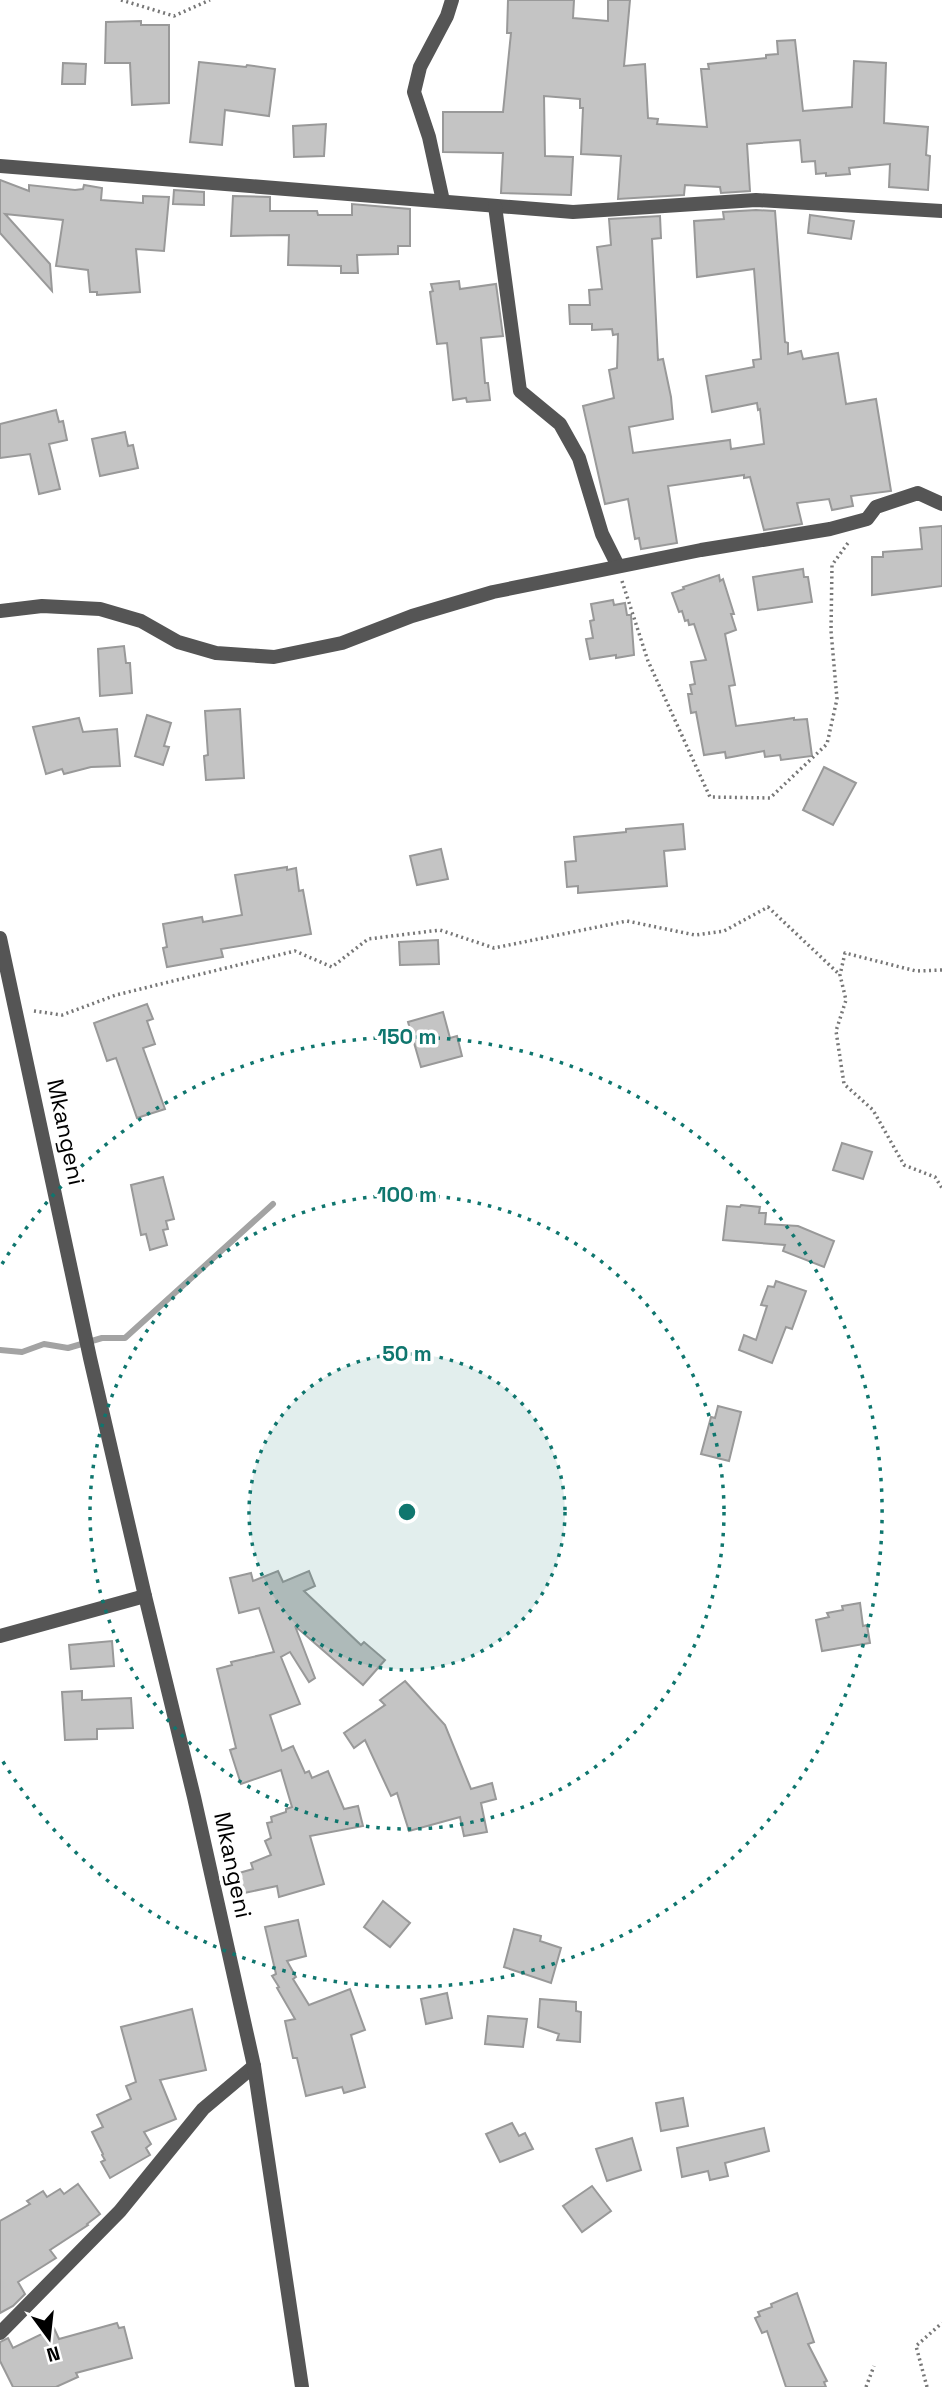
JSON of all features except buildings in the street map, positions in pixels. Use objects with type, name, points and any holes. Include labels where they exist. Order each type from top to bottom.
[{"type":"street","points":[[443,201],[429,137],[414,92],[420,67],[447,16],[452,0]]},
{"type":"street","points":[[0,166],[573,212],[756,200],[942,211]]},
{"type":"street","points":[[495,205],[520,391],[560,424],[573,447],[579,458],[602,534],[618,566]]},
{"type":"street","points":[[0,611],[42,606],[100,609],[141,621],[178,642],[216,653],[274,657],[342,643],[412,616],[493,592],[701,550],[830,529],[866,519],[876,507],[918,493],[942,504]]},
{"type":"street","name":"Mkangeni","points":[[0,938],[90,1358],[194,1797],[254,2066],[303,2387]]},
{"type":"street","points":[[0,1636],[145,1596]]},
{"type":"street","points":[[0,2333],[120,2211],[204,2109],[254,2066]]},
{"type":"path","points":[[121,0],[174,16],[211,0]]},
{"type":"path","points":[[618,566],[648,661],[710,797],[770,798],[827,744],[837,699],[831,631],[832,565],[866,519]]},
{"type":"path","points":[[15,1009],[62,1015],[116,995],[295,951],[332,967],[368,939],[440,930],[494,948],[627,921],[695,934],[724,931],[768,907],[840,975]]},
{"type":"path","points":[[942,970],[916,971],[845,953],[840,975],[846,1000],[836,1031],[844,1084],[873,1110],[904,1165],[935,1177],[942,1188]]},
{"type":"path","points":[[927,2387],[916,2346],[942,2323]]},
{"type":"path","points":[[866,2387],[874,2365]]},
{"type":"waterway","points":[[0,1350],[22,1352],[44,1344],[68,1348],[102,1338],[125,1338],[273,1204]]}]
